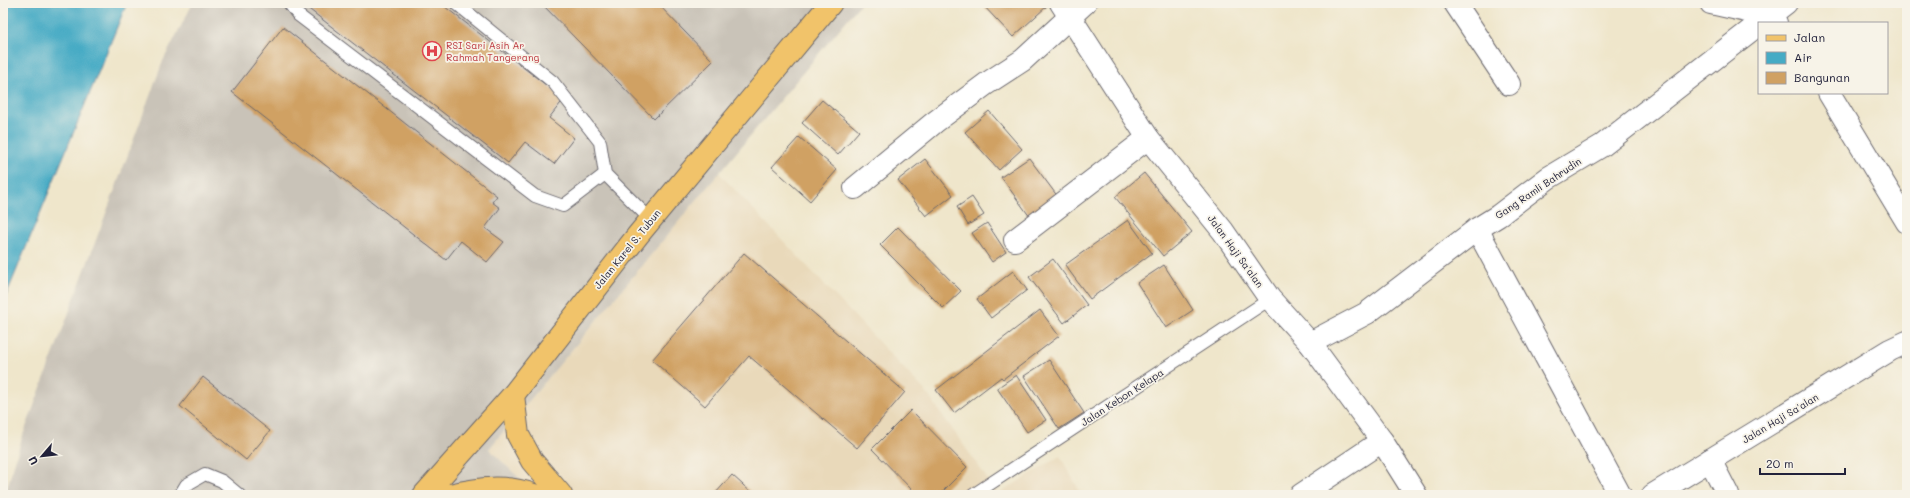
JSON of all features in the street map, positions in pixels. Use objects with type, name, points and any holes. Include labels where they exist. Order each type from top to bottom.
[{"type":"main road","name":"Jalan Karel S. Tubun","points":[[424,495],[513,395],[651,220],[831,3]]},
{"type":"main road","points":[[513,395],[518,435],[532,461],[561,495]]},
{"type":"main road","points":[[450,495],[475,489],[499,488],[521,490],[534,495]]},
{"type":"street","points":[[1455,3],[1509,84]]},
{"type":"street","points":[[1710,3],[1770,18]]},
{"type":"street","points":[[855,188],[935,122],[986,84],[1023,60],[1072,7]]},
{"type":"street","name":"Jalan Haji Sa'alan","points":[[1072,7],[1148,138],[1223,231],[1270,299],[1310,343],[1382,441],[1416,495]]},
{"type":"street","name":"Gang Ramli Bahrudin","points":[[1310,343],[1367,313],[1477,229],[1498,216],[1548,178],[1603,145],[1758,27]]},
{"type":"street","points":[[1830,94],[1907,222]]},
{"type":"street","points":[[1015,240],[1148,138]]},
{"type":"street","points":[[1477,229],[1620,495]]},
{"type":"street","name":"Jalan Haji Sa'alan","points":[[1653,495],[1890,350],[1907,342]]},
{"type":"street","points":[[1301,495],[1382,441]]},
{"type":"street","points":[[1710,460],[1728,495]]},
{"type":"lane","points":[[289,3],[298,15],[535,196],[564,206],[605,174]]},
{"type":"lane","points":[[456,3],[552,82],[600,142],[605,174],[651,220]]},
{"type":"lane","name":"Jalan Kebon Kelapa","points":[[973,495],[1270,299]]},
{"type":"lane","points":[[180,495],[186,485],[205,474],[222,481],[239,495]]},
{"type":"shaded area","points":[[193,3],[861,3],[489,449],[537,495],[5,495],[22,438],[163,61]]},
{"type":"shaded area","points":[[719,173],[926,392],[998,494],[1060,456],[1082,495],[537,495],[489,449]]},
{"type":"water","points":[[3,3],[127,3],[3,303]]},
{"type":"building","name":"RSI Sari Asih Ar Rahmah Tangerang","points":[[301,3],[440,3],[564,99],[549,118],[574,138],[554,164],[525,142],[508,163]]},
{"type":"building","points":[[541,3],[657,3],[713,61],[654,119]]},
{"type":"building","points":[[981,3],[1045,3],[1047,6],[1013,37]]},
{"type":"building","points":[[283,27],[497,196],[492,202],[500,208],[485,228],[504,242],[487,262],[461,241],[446,260],[232,92]]},
{"type":"building","points":[[822,100],[859,131],[838,155],[802,123]]},
{"type":"building","points":[[989,111],[1022,149],[999,170],[965,132]]},
{"type":"building","points":[[799,137],[837,170],[810,201],[772,167]]},
{"type":"building","points":[[1029,158],[1058,197],[1030,217],[1001,177]]},
{"type":"building","points":[[925,159],[953,195],[926,216],[898,180]]},
{"type":"building","points":[[1144,173],[1192,232],[1163,256],[1115,197]]},
{"type":"building","points":[[972,197],[984,215],[968,225],[957,207]]},
{"type":"building","points":[[1128,220],[1152,253],[1090,299],[1065,265]]},
{"type":"building","points":[[987,223],[1006,252],[992,262],[972,233]]},
{"type":"building","points":[[898,227],[961,291],[943,308],[880,245]]},
{"type":"building","points":[[744,253],[905,392],[857,448],[749,356],[705,406],[652,360]]},
{"type":"building","points":[[1053,259],[1087,305],[1064,323],[1029,277]]},
{"type":"building","points":[[1164,265],[1193,310],[1166,328],[1137,283]]},
{"type":"building","points":[[1013,271],[1027,290],[991,318],[977,299]]},
{"type":"building","points":[[1040,310],[1059,336],[1003,379],[1001,377],[954,413],[936,390]]},
{"type":"building","points":[[1049,360],[1084,413],[1059,429],[1024,376]]},
{"type":"building","points":[[1016,375],[1046,420],[1027,432],[997,388]]},
{"type":"building","points":[[203,377],[270,431],[246,460],[180,406]]},
{"type":"building","points":[[911,410],[967,467],[939,495],[917,495],[872,449]]},
{"type":"building","points":[[732,475],[754,495],[714,495]]},
{"type":"place","name":"RSI Sari Asih Ar Rahmah Tangerang","points":[[432,51]]}]
